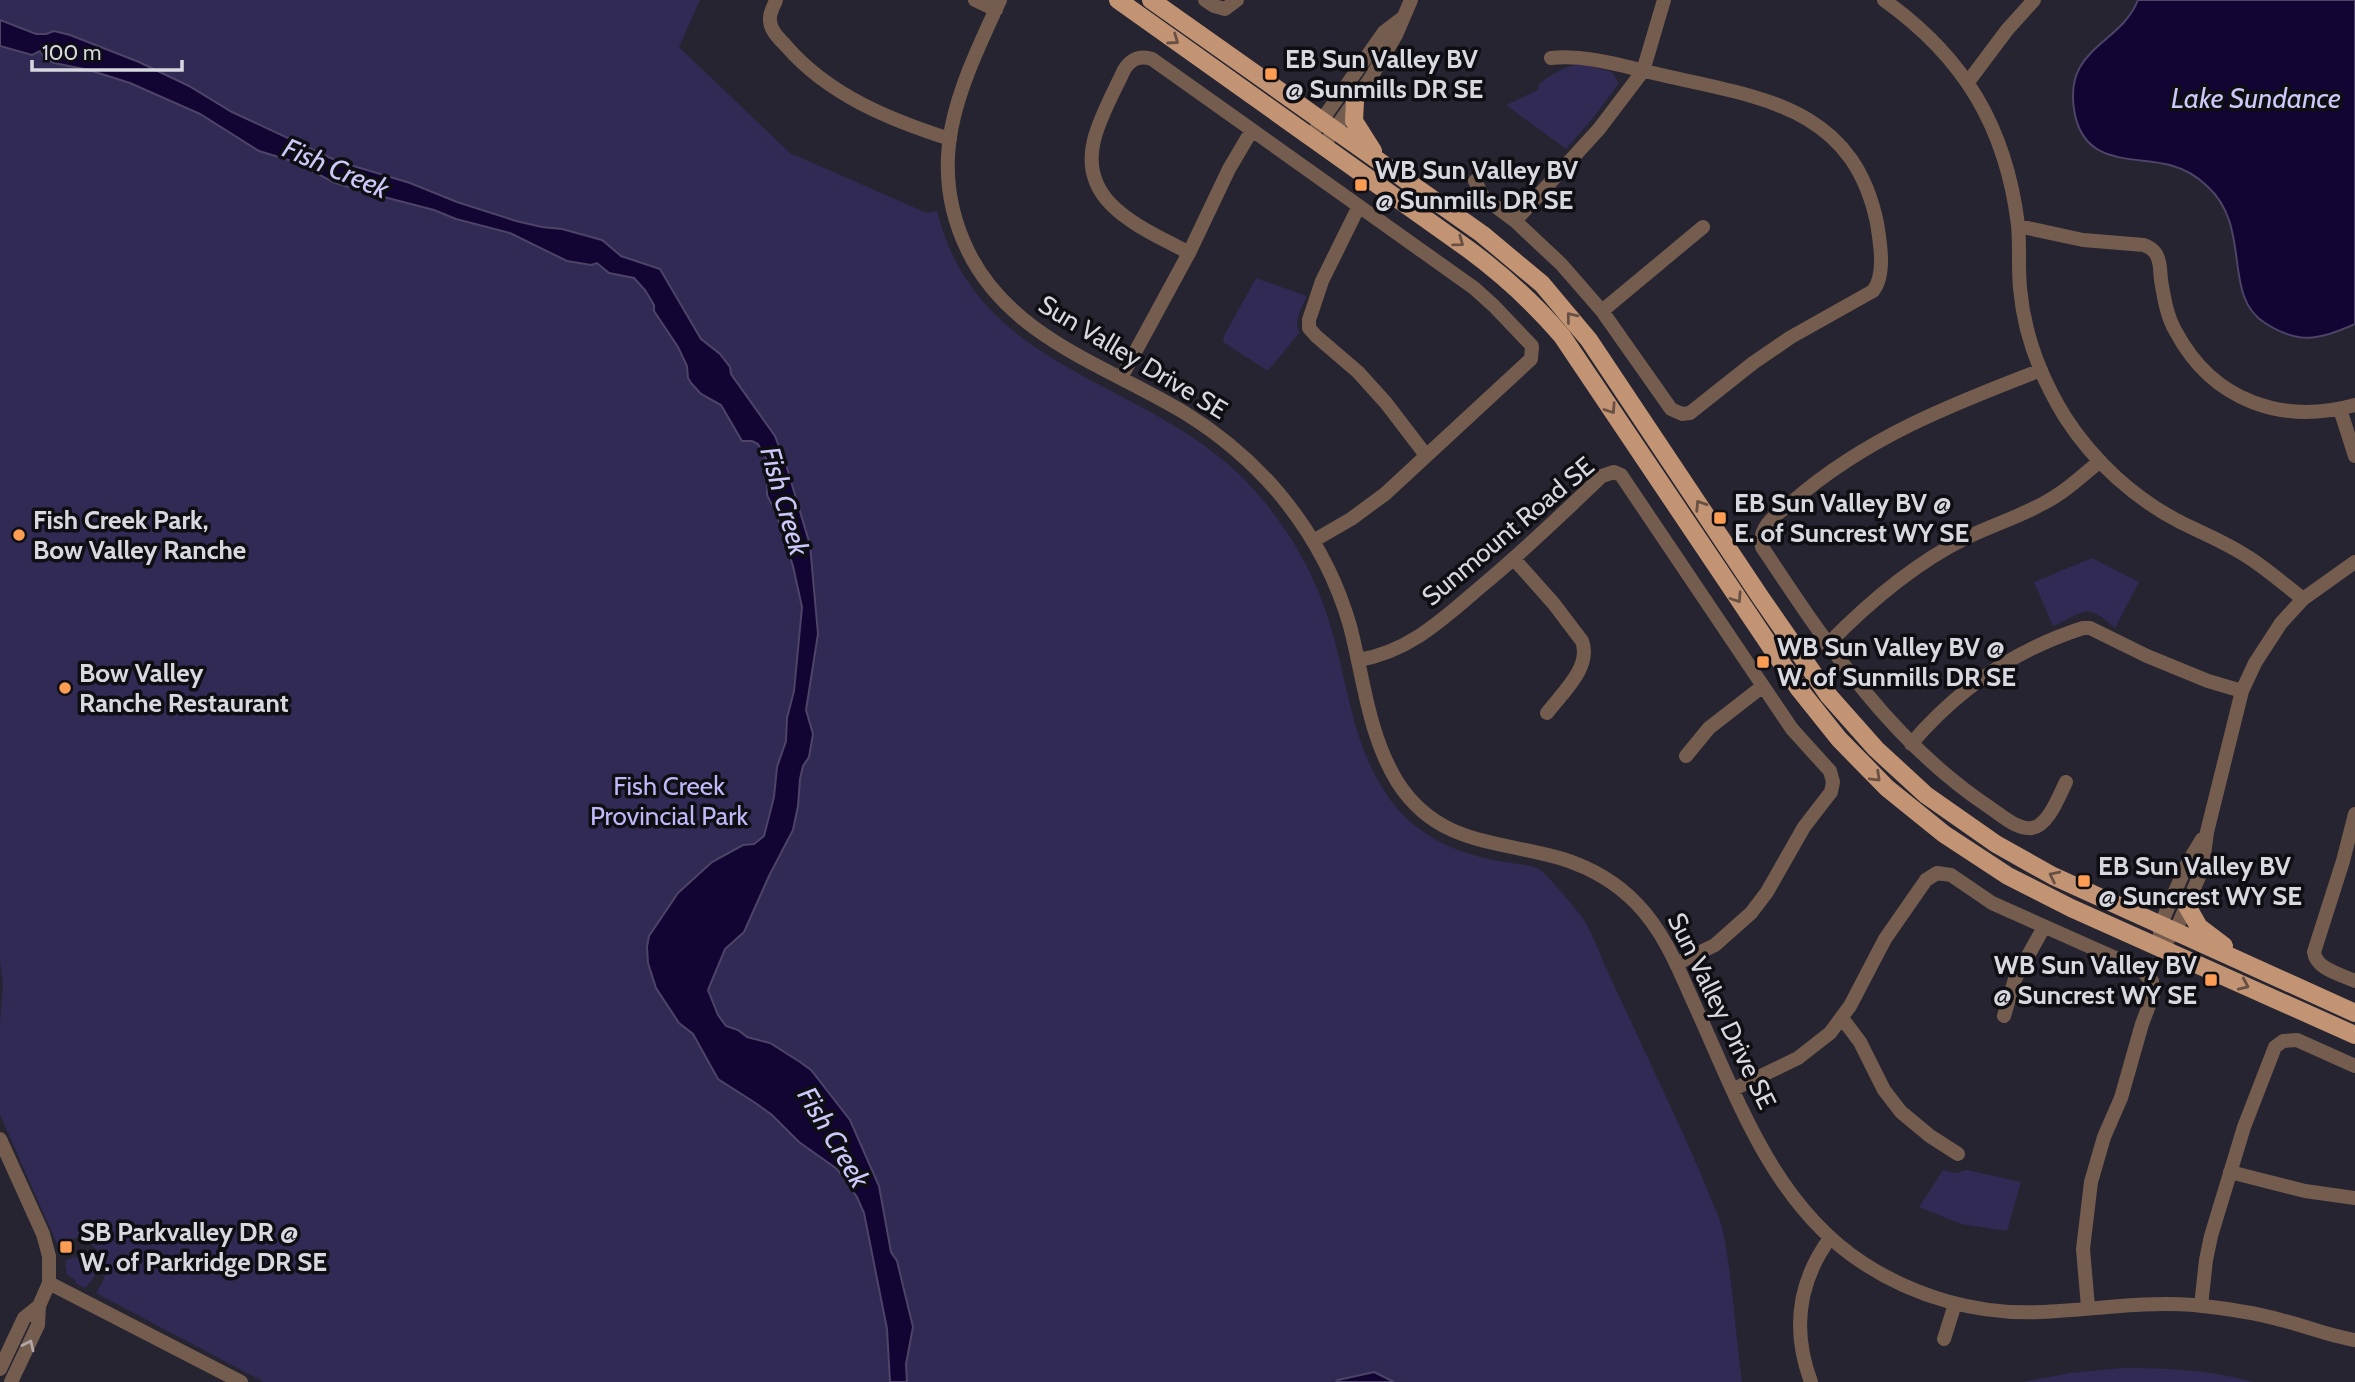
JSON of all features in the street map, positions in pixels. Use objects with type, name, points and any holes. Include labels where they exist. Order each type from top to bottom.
[{"type":"main road","points":[[1118,0],[1486,262],[1548,319],[1799,689],[1868,770],[1923,819],[1991,866],[2048,897],[2355,1035]]},
{"type":"main road","points":[[1151,0],[1506,253],[1557,300],[1597,351],[1801,656],[1836,703],[1876,749],[1926,795],[1996,845],[2053,876],[2355,1013]]},
{"type":"main road","points":[[1355,101],[1354,121],[1381,162]]},
{"type":"main road","points":[[2187,906],[2194,920],[2206,933],[2258,969]]},
{"type":"street","points":[[776,0],[770,16],[772,29],[789,50],[815,74],[859,103],[917,129],[950,139]]},
{"type":"street","points":[[975,0],[998,5]]},
{"type":"street","points":[[1205,0],[1225,9],[1237,0]]},
{"type":"street","points":[[1328,124],[1355,101],[1389,46],[1411,0]]},
{"type":"street","points":[[1515,221],[1599,129],[1643,71],[1664,0]]},
{"type":"street","points":[[1884,0],[1924,32],[1968,82],[2000,142],[2008,169],[2018,226],[2021,295],[2029,339],[2041,370],[2066,418],[2100,461],[2147,502],[2249,557],[2303,599]]},
{"type":"street","points":[[1968,82],[2007,30],[2034,0]]},
{"type":"street","name":"Sun Valley Drive SE","points":[[998,5],[954,109],[948,170],[955,215],[969,252],[990,286],[1033,328],[1181,411],[1234,448],[1278,493],[1313,541],[1345,609],[1366,703],[1380,746],[1395,778],[1421,810],[1443,826],[1467,838],[1554,856],[1598,874],[1640,908],[1666,941],[1777,1176],[1830,1238],[1883,1275],[1921,1293],[1955,1304],[1997,1311],[2035,1313],[2136,1304],[2201,1306],[2273,1317],[2355,1340]]},
{"type":"street","points":[[1316,141],[1384,32],[1402,18]]},
{"type":"street","points":[[1475,181],[1484,198],[1515,221],[1561,264],[1602,311],[1671,409],[1678,413],[1694,411],[1753,363],[1791,337],[1869,294],[1877,286],[1880,277],[1878,231],[1871,196],[1846,151],[1810,120],[1756,96],[1594,59],[1569,56],[1551,58]]},
{"type":"street","points":[[1189,253],[1121,215],[1107,202],[1095,180],[1092,156],[1094,138],[1124,69],[1131,60],[1138,57],[1152,58],[1474,288],[1532,346],[1532,355],[1528,362],[1425,454],[1385,494],[1351,519],[1313,541]]},
{"type":"street","points":[[1121,378],[1189,253],[1217,191],[1252,130]]},
{"type":"street","points":[[1359,206],[1322,281],[1309,320],[1309,328],[1358,372],[1425,454]]},
{"type":"street","points":[[2018,226],[2082,240],[2148,247],[2158,257],[2165,304],[2175,332],[2211,377],[2245,399],[2270,408],[2305,413],[2348,407],[2355,456]]},
{"type":"street","points":[[1602,311],[1703,227]]},
{"type":"street","points":[[2041,370],[1944,408],[1870,445],[1821,478],[1764,528],[1761,537],[1762,547],[1827,645],[1864,694],[1911,744],[1979,801],[2018,826],[2034,828],[2043,823],[2066,782]]},
{"type":"street","points":[[1827,645],[1865,607],[1914,569],[1966,538],[2045,503],[2066,490],[2100,461]]},
{"type":"street","name":"Sunmount Road SE","points":[[1358,660],[1394,651],[1423,635],[1514,559],[1602,476],[1610,472],[1618,473],[1624,478],[1792,729],[1829,771],[1833,787],[1804,827],[1767,892],[1751,913],[1715,944],[1676,964]]},
{"type":"street","points":[[1514,559],[1554,604],[1585,648],[1581,667],[1547,713]]},
{"type":"street","points":[[2168,929],[2187,906],[2202,870],[2207,832],[2242,691],[2255,663],[2271,636],[2303,599],[2355,562]]},
{"type":"street","points":[[1911,744],[1948,705],[1980,678],[2029,649],[2083,628],[2090,628],[2147,656],[2208,681],[2242,691]]},
{"type":"street","points":[[1686,756],[1709,728],[1763,686]]},
{"type":"street","points":[[2355,814],[2314,952],[2319,964],[2355,981]]},
{"type":"street","points":[[2159,947],[2168,929],[2187,864],[2207,832]]},
{"type":"street","points":[[1734,1089],[1798,1058],[1823,1039],[1842,1018],[1857,995],[1885,939],[1931,875],[1951,875],[1992,904],[2140,970],[2150,977],[2153,995],[2091,1182],[2083,1249],[2088,1307]]},
{"type":"street","points":[[2004,1016],[2015,979],[2043,927]]},
{"type":"street","points":[[1842,1018],[1860,1042],[1884,1090],[1901,1112],[1930,1136],[1958,1154]]},
{"type":"street","points":[[2201,1306],[2211,1236],[2254,1098],[2274,1050],[2288,1040],[2297,1041],[2355,1066]]},
{"type":"street","points":[[0,1139],[43,1234],[49,1256],[50,1283],[39,1306],[38,1325],[11,1382]]},
{"type":"street","points":[[2230,1172],[2305,1191],[2355,1198]]},
{"type":"street","points":[[1811,1382],[1801,1334],[1801,1306],[1807,1276],[1830,1238]]},
{"type":"street","points":[[50,1283],[242,1382]]},
{"type":"street","points":[[1944,1339],[1955,1304]]},
{"type":"street","points":[[0,1369],[24,1318],[39,1306]]},
{"type":"green space","name":"Fish Creek Provincial Park","points":[[0,0],[700,0],[679,47],[790,153],[927,213],[937,211],[957,264],[987,306],[1024,339],[1065,366],[1200,442],[1241,476],[1274,513],[1312,576],[1330,622],[1359,737],[1373,772],[1393,803],[1417,827],[1445,844],[1477,856],[1539,869],[1581,916],[1720,1220],[1729,1269],[1742,1382],[264,1382],[96,1293],[106,1268],[101,1255],[80,1237],[57,1244],[0,1115],[0,1022],[3,985],[0,961]]},
{"type":"green space","points":[[1581,64],[1612,72],[1619,83],[1566,149],[1506,105],[1538,90],[1539,84],[1558,71]]},
{"type":"green space","points":[[1256,278],[1307,296],[1298,318],[1299,333],[1268,371],[1223,342]]},
{"type":"green space","points":[[2092,558],[2139,582],[2115,628],[2091,612],[2079,613],[2053,626],[2034,582]]},
{"type":"green space","points":[[1943,1170],[1955,1173],[1967,1170],[2021,1182],[2007,1231],[1961,1224],[1919,1207]]},
{"type":"green space","points":[[74,1257],[86,1258],[94,1268],[95,1276],[85,1288],[75,1283],[67,1274],[65,1261]]},
{"type":"green space","points":[[2122,1368],[2189,1370],[2254,1382],[2023,1382],[2070,1373]]},
{"type":"water","name":"Lake Sundance","points":[[2138,0],[2355,0],[2355,324],[2331,334],[2310,338],[2288,335],[2265,323],[2252,311],[2244,296],[2229,221],[2221,203],[2207,186],[2195,176],[2175,167],[2113,156],[2089,143],[2075,115],[2073,92],[2076,75],[2094,49],[2130,15]]},
{"type":"water","name":"Fish Creek","points":[[0,20],[36,34],[54,31],[70,35],[139,62],[189,86],[232,112],[337,161],[410,183],[516,221],[562,229],[602,240],[621,256],[660,269],[701,339],[720,354],[730,367],[731,374],[775,436],[787,468],[810,545],[818,634],[806,710],[813,734],[809,757],[803,766],[800,779],[793,830],[744,932],[725,949],[708,990],[718,1015],[726,1026],[747,1037],[770,1043],[811,1070],[850,1120],[879,1186],[891,1252],[897,1261],[913,1327],[906,1364],[907,1382],[890,1382],[887,1329],[864,1213],[857,1197],[837,1169],[799,1142],[772,1115],[718,1079],[693,1034],[679,1023],[656,988],[648,963],[649,936],[678,893],[712,862],[743,845],[754,844],[764,836],[774,797],[777,767],[786,741],[802,607],[793,566],[776,513],[767,495],[768,462],[758,444],[742,441],[721,405],[701,394],[691,383],[678,347],[654,311],[654,305],[645,290],[634,278],[609,273],[597,263],[591,265],[567,261],[510,233],[333,182],[295,162],[259,151],[200,114],[130,83],[89,70],[54,63],[45,59],[40,51],[32,55],[0,46]]},
{"type":"water","points":[[1374,1372],[1394,1382],[1336,1382],[1338,1380]]},
{"type":"place","name":"EB Sun Valley BV @ Sunmills DR SE","points":[[1271,74]]},
{"type":"place","name":"WB Sun Valley BV @ Sunmills DR SE","points":[[1361,185]]},
{"type":"place","name":"EB Sun Valley BV @ E. of Suncrest WY SE","points":[[1720,518]]},
{"type":"place","name":"Fish Creek Park, Bow Valley Ranche","points":[[19,535]]},
{"type":"place","name":"WB Sun Valley BV @ W. of Sunmills DR SE","points":[[1763,662]]},
{"type":"place","name":"Bow Valley Ranche Restaurant","points":[[65,688]]},
{"type":"place","name":"EB Sun Valley BV @ Suncrest WY SE","points":[[2084,881]]},
{"type":"place","name":"WB Sun Valley BV @ Suncrest WY SE","points":[[2211,980]]},
{"type":"place","name":"SB Parkvalley DR @ W. of Parkridge DR SE","points":[[66,1247]]}]
